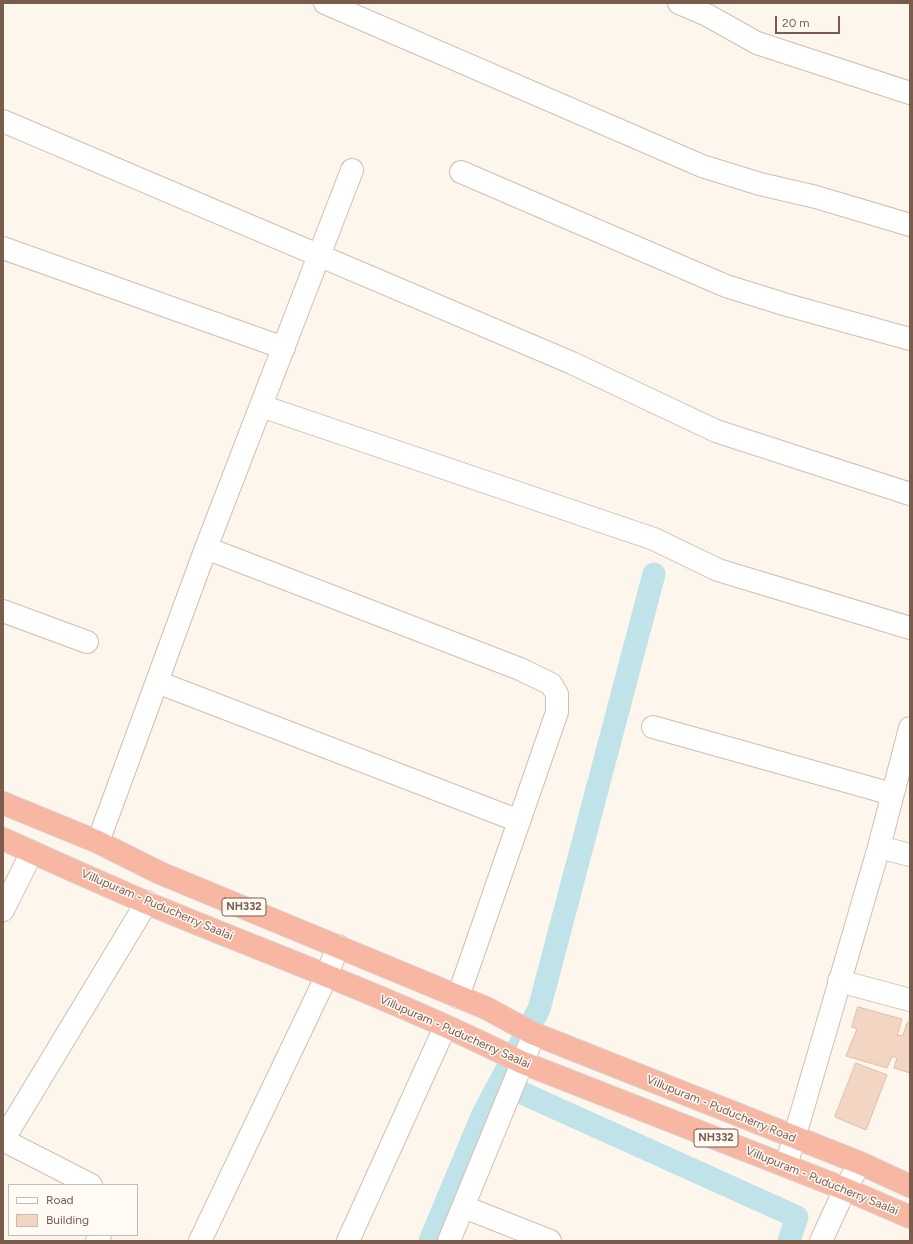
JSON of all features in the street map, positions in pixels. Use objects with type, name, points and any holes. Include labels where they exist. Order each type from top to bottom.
[{"type":"highway","name":"NH332","points":[[3,803],[98,842],[160,873],[486,1008],[533,1034]]},
{"type":"highway","points":[[57,863],[69,831]]},
{"type":"highway","name":"Villupuram - Puducherry Saalai","points":[[3,839],[146,902],[327,975],[445,1027],[470,1036],[521,1062],[845,1189],[910,1217]]},
{"type":"highway","name":"Villupuram - Puducherry Road","points":[[533,1034],[860,1163],[910,1186]]},
{"type":"street","points":[[325,3],[656,148],[702,166],[760,184],[816,197],[910,225]]},
{"type":"street","points":[[679,3],[707,15],[757,43],[910,93]]},
{"type":"street","points":[[3,120],[572,363],[716,432],[910,494]]},
{"type":"street","points":[[98,842],[206,548],[352,170]]},
{"type":"street","points":[[461,172],[726,286],[786,305],[910,339]]},
{"type":"street","points":[[3,248],[284,348]]},
{"type":"street","points":[[261,406],[654,539],[718,570],[910,628]]},
{"type":"street","points":[[206,548],[520,669],[551,684],[557,694],[557,712],[458,997]]},
{"type":"street","points":[[3,611],[87,642]]},
{"type":"street","points":[[157,682],[519,822]]},
{"type":"street","points":[[653,727],[892,794]]},
{"type":"street","points":[[786,1166],[879,847],[910,728]]},
{"type":"street","points":[[879,847],[910,855]]},
{"type":"street","points":[[3,910],[32,852]]},
{"type":"street","points":[[89,1184],[3,1140],[146,902]]},
{"type":"street","points":[[200,1241],[327,975],[338,946]]},
{"type":"street","points":[[839,981],[910,1000]]},
{"type":"street","points":[[348,1241],[445,1027]]},
{"type":"street","points":[[449,1241],[533,1034]]},
{"type":"street","points":[[821,1241],[845,1189],[860,1163]]},
{"type":"street","points":[[464,1207],[550,1241]]},
{"type":"building","points":[[858,1007],[902,1019],[897,1036],[903,1035],[907,1023],[910,1021],[910,1073],[894,1068],[897,1058],[892,1056],[887,1068],[846,1056],[857,1029],[852,1027]]},
{"type":"building","points":[[856,1063],[887,1075],[866,1130],[835,1117]]},
{"type":"waterway","points":[[430,1241],[483,1114],[539,1009],[654,574]]},
{"type":"waterway","points":[[500,1083],[797,1217],[789,1241]]}]
